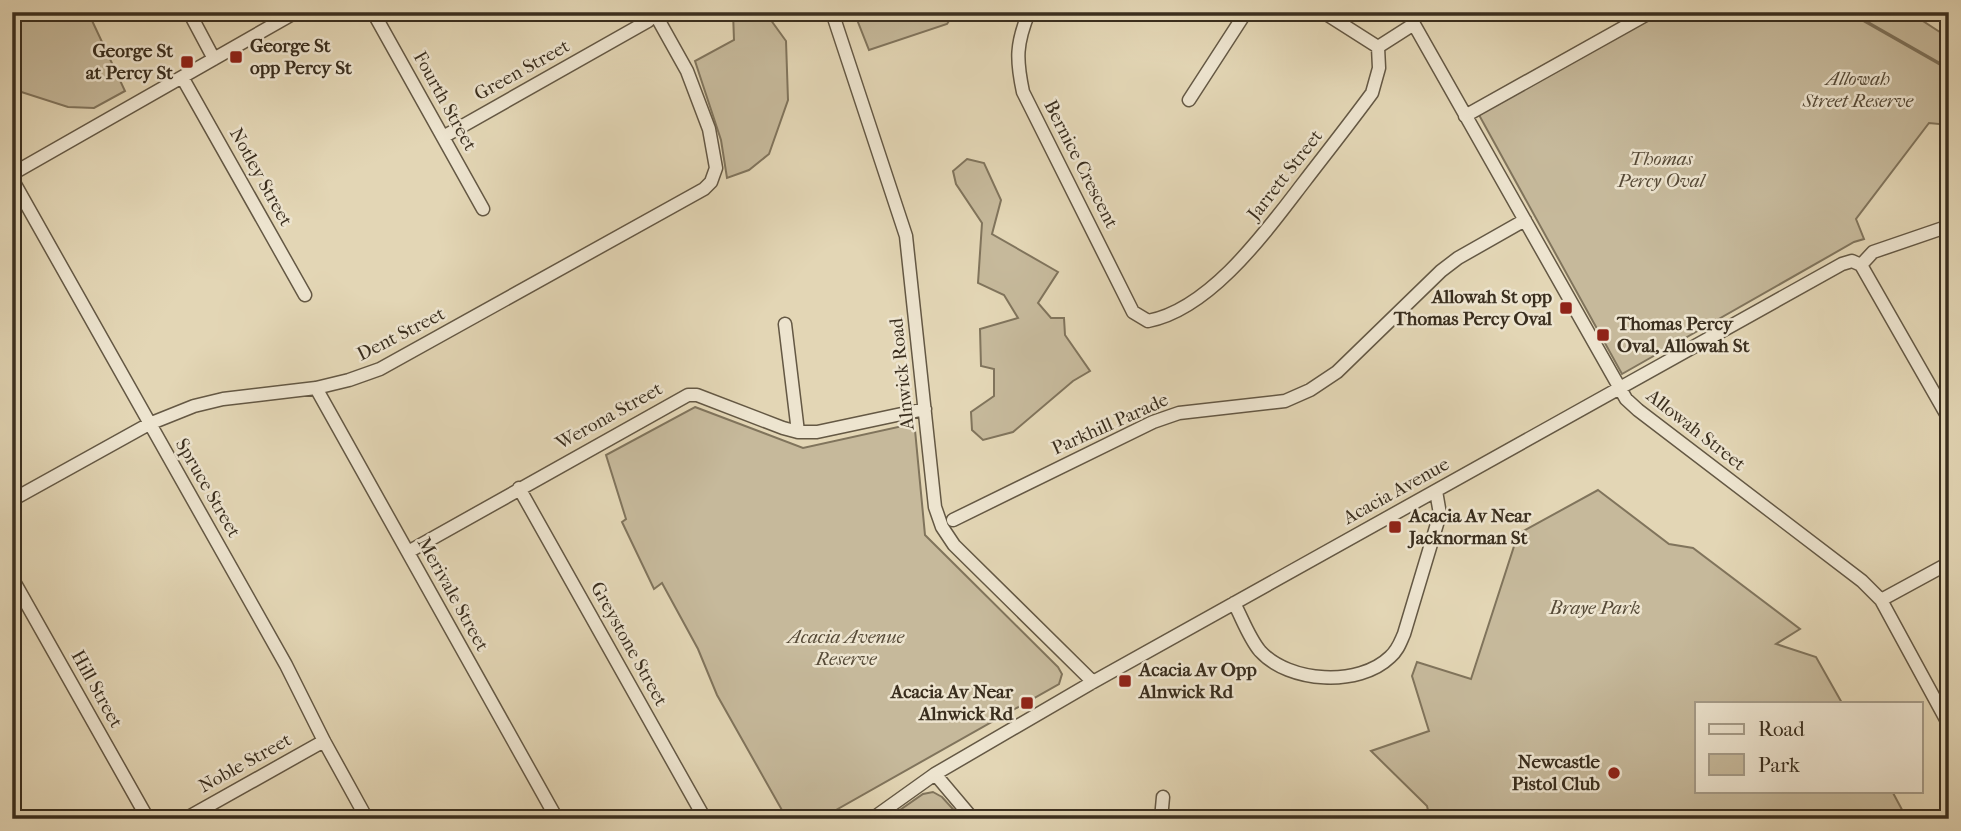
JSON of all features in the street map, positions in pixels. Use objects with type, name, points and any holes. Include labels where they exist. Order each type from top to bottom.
[{"type":"street","points":[[189,12],[215,59]]},
{"type":"street","points":[[12,176],[296,12]]},
{"type":"street","name":"Fourth Street","points":[[373,12],[483,209]]},
{"type":"street","name":"Alnwick Road","points":[[832,12],[906,236],[935,507],[942,527],[954,545],[1093,682]]},
{"type":"street","name":"Bernice Crescent","points":[[1029,12],[1019,35],[1017,64],[1023,92],[1133,312],[1148,321]]},
{"type":"street","points":[[1189,100],[1246,12]]},
{"type":"street","points":[[1323,12],[1378,47],[1411,18]]},
{"type":"street","points":[[1465,116],[1651,12]]},
{"type":"street","name":"Green Street","points":[[443,137],[648,21],[654,13]]},
{"type":"street","name":"Dent Street","points":[[12,500],[149,424],[194,406],[223,399],[316,388],[360,376],[411,353],[692,197],[711,182],[716,168],[709,129],[687,71],[654,13]]},
{"type":"street","name":"Allowah Street","points":[[1411,18],[1620,389],[1631,404],[1862,581],[1881,600],[1949,725]]},
{"type":"street","name":"Jarrett Street","points":[[1148,321],[1183,306],[1225,277],[1259,240],[1373,93],[1379,68],[1378,47]]},
{"type":"street","name":"Notley Street","points":[[182,77],[306,295]]},
{"type":"street","name":"Spruce Street","points":[[12,176],[286,665],[367,819]]},
{"type":"street","name":"Parkhill Parade","points":[[953,520],[1153,422],[1179,413],[1284,401],[1310,390],[1337,372],[1441,271],[1458,258],[1525,220]]},
{"type":"street","name":"Acacia Avenue","points":[[872,819],[934,774],[1093,682],[1842,264],[1852,261],[1861,265],[1873,251],[1949,226]]},
{"type":"street","points":[[1861,265],[1944,398],[1949,419]]},
{"type":"street","points":[[785,324],[798,432]]},
{"type":"street","name":"Merivale Street","points":[[316,388],[557,819]]},
{"type":"street","name":"Werona Street","points":[[408,552],[688,395],[697,395],[798,432],[817,432],[925,409]]},
{"type":"street","name":"Greystone Street","points":[[519,488],[705,819]]},
{"type":"street","points":[[1234,603],[1260,650],[1279,666],[1303,675],[1331,678],[1365,671],[1388,659],[1398,649],[1404,634],[1440,514],[1436,491]]},
{"type":"street","points":[[1881,600],[1949,563]]},
{"type":"street","name":"Hill Street","points":[[12,578],[148,819]]},
{"type":"street","name":"Noble Street","points":[[186,819],[324,741]]},
{"type":"street","points":[[934,774],[973,819]]},
{"type":"street","points":[[1161,819],[1163,797]]},
{"type":"street","points":[[12,806],[19,819]]},
{"type":"green space","points":[[12,12],[88,12],[125,91],[94,108],[68,107],[12,89]]},
{"type":"green space","points":[[733,12],[765,12],[786,41],[788,100],[769,154],[749,170],[727,178],[721,140],[695,61],[734,40]]},
{"type":"green space","points":[[854,12],[955,12],[947,24],[869,50]]},
{"type":"green space","name":"Thomas Percy Oval","points":[[1662,12],[1909,12],[1949,38],[1949,125],[1929,123],[1856,219],[1864,239],[1854,242],[1622,374],[1479,115]]},
{"type":"green space","points":[[967,159],[984,163],[1001,200],[992,234],[1058,272],[1038,303],[1051,318],[1064,318],[1065,335],[1090,371],[1073,381],[1013,432],[983,440],[972,430],[971,412],[994,396],[994,369],[981,366],[980,329],[1018,318],[1004,295],[978,283],[982,223],[956,184],[953,171]]},
{"type":"green space","name":"Acacia Avenue Reserve","points":[[695,407],[803,448],[907,425],[915,430],[925,535],[1058,667],[1062,674],[1059,684],[820,819],[787,819],[717,695],[698,649],[662,583],[654,589],[622,522],[626,519],[606,455]]},
{"type":"green space","name":"Braye Park","points":[[1598,490],[1669,544],[1693,548],[1800,629],[1776,644],[1816,657],[1841,702],[1695,702],[1695,792],[1893,792],[1907,819],[1430,819],[1427,806],[1371,751],[1429,731],[1412,676],[1417,662],[1471,679],[1518,534]]},
{"type":"green space","points":[[933,792],[942,797],[962,819],[887,819],[923,794]]},
{"type":"waterway","points":[[1849,12],[1949,69]]},
{"type":"place","name":"George St opp Percy St","points":[[236,57]]},
{"type":"place","name":"George St at Percy St","points":[[187,62]]},
{"type":"place","name":"Allowah St opp Thomas Percy Oval","points":[[1566,308]]},
{"type":"place","name":"Thomas Percy Oval, Allowah St","points":[[1603,335]]},
{"type":"place","name":"Acacia Av Near Jacknorman St","points":[[1395,527]]},
{"type":"place","name":"Acacia Av Opp Alnwick Rd","points":[[1125,681]]},
{"type":"place","name":"Acacia Av Near Alnwick Rd","points":[[1027,703]]},
{"type":"place","name":"Newcastle Pistol Club","points":[[1614,773]]},
{"type":"park label","name":"Allowah Street Reserve","points":[[1858,90]]}]
